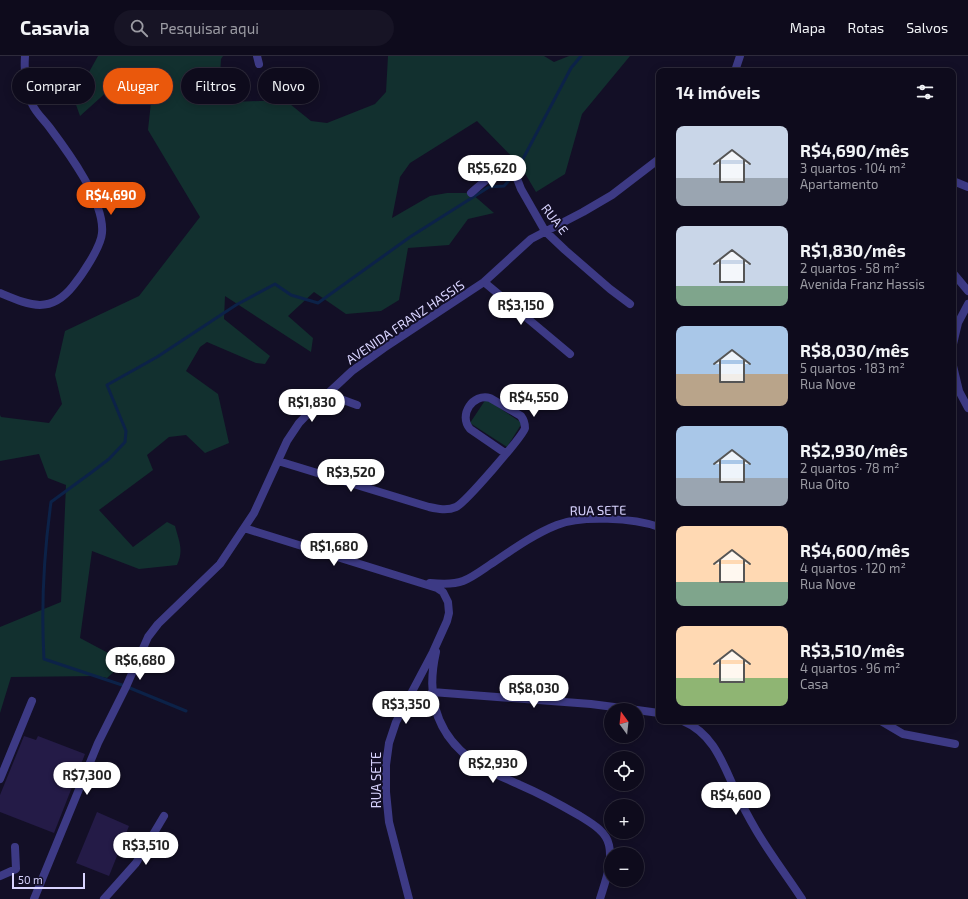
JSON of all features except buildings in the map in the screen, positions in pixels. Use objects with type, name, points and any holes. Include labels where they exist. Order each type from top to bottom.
[{"type":"street","points":[[0,293],[22,302],[35,305],[55,302],[65,296],[81,277],[97,248],[102,234],[100,215],[93,195],[77,168],[32,103],[25,75],[25,56]]},
{"type":"street","points":[[736,68],[740,56]]},
{"type":"street","name":"AVENIDA FRANZ HASSIS","points":[[34,899],[98,743],[136,666],[148,637],[158,624],[220,564],[254,513],[292,432],[308,412],[352,371],[379,351],[484,282],[496,273],[524,245],[545,231],[583,212],[612,195],[656,161]]},
{"type":"street","name":"RUA E","points":[[471,193],[488,178],[511,170],[545,231],[606,286],[630,304]]},
{"type":"street","points":[[956,182],[968,187]]},
{"type":"street","points":[[956,277],[968,291]]},
{"type":"street","points":[[484,282],[570,354]]},
{"type":"street","points":[[956,331],[958,323],[968,304]]},
{"type":"street","points":[[956,378],[959,391],[968,408]]},
{"type":"street","points":[[327,394],[357,405]]},
{"type":"street","points":[[278,461],[429,507],[448,510],[463,502],[505,453],[525,428],[524,420],[521,416],[490,398],[485,397],[477,398],[466,410],[465,417],[467,426],[505,453]]},
{"type":"street","name":"RUA SETE","points":[[409,580],[439,584],[464,581],[536,535],[558,524],[569,521],[623,520],[656,526]]},
{"type":"street","points":[[244,528],[409,580]]},
{"type":"street","name":"RUA SETE","points":[[409,580],[430,586],[443,592],[448,602],[449,613],[438,641],[396,722],[389,743],[386,792],[389,822],[409,899]]},
{"type":"street","points":[[438,641],[432,673],[432,692],[440,723],[451,741],[463,753],[482,767],[573,812],[593,824],[604,834],[609,844],[610,856],[600,899]]},
{"type":"street","points":[[432,692],[604,706]]},
{"type":"street","points":[[0,779],[32,701]]},
{"type":"street","points":[[644,711],[656,713]]},
{"type":"street","points":[[690,724],[713,744],[721,757],[736,792],[757,832],[802,899]]},
{"type":"street","points":[[886,724],[907,736],[955,744]]},
{"type":"street","points":[[104,899],[136,863],[164,816]]},
{"type":"street","points":[[0,876],[16,869],[15,847]]},
{"type":"green space","points":[[98,56],[223,56],[221,59],[220,68],[181,68],[181,104],[250,104],[250,101],[258,101],[258,104],[290,104],[311,121],[327,123],[375,104],[386,92],[388,56],[544,56],[554,62],[569,56],[630,56],[582,114],[565,174],[536,192],[520,165],[477,121],[410,163],[400,177],[392,218],[430,196],[447,193],[471,193],[494,213],[468,219],[449,245],[408,248],[399,300],[381,311],[346,314],[314,292],[288,316],[313,338],[311,352],[225,296],[224,319],[270,356],[265,364],[256,363],[207,342],[200,347],[186,371],[218,394],[229,443],[205,453],[186,435],[169,437],[147,455],[153,470],[99,510],[133,547],[167,522],[175,526],[180,546],[180,555],[177,565],[139,569],[92,551],[80,638],[125,662],[107,678],[97,676],[11,677],[0,713],[0,627],[61,602],[66,485],[48,478],[39,454],[0,461],[0,415],[1,417],[49,423],[62,404],[55,375],[65,331],[139,296],[200,217],[148,130],[151,104],[173,104],[173,68],[103,68],[103,95],[95,102],[95,68],[91,68]]},
{"type":"green space","points":[[76,104],[93,104],[80,116]]},
{"type":"green space","points":[[486,399],[522,423],[507,447],[470,423]]},
{"type":"waterway","points":[[186,711],[125,686],[44,659],[44,580],[51,502],[109,459],[125,442],[126,431],[107,385],[157,357],[236,305],[275,284],[291,295],[318,303],[410,237],[489,187],[504,186],[515,174],[571,68],[581,56]]}]
